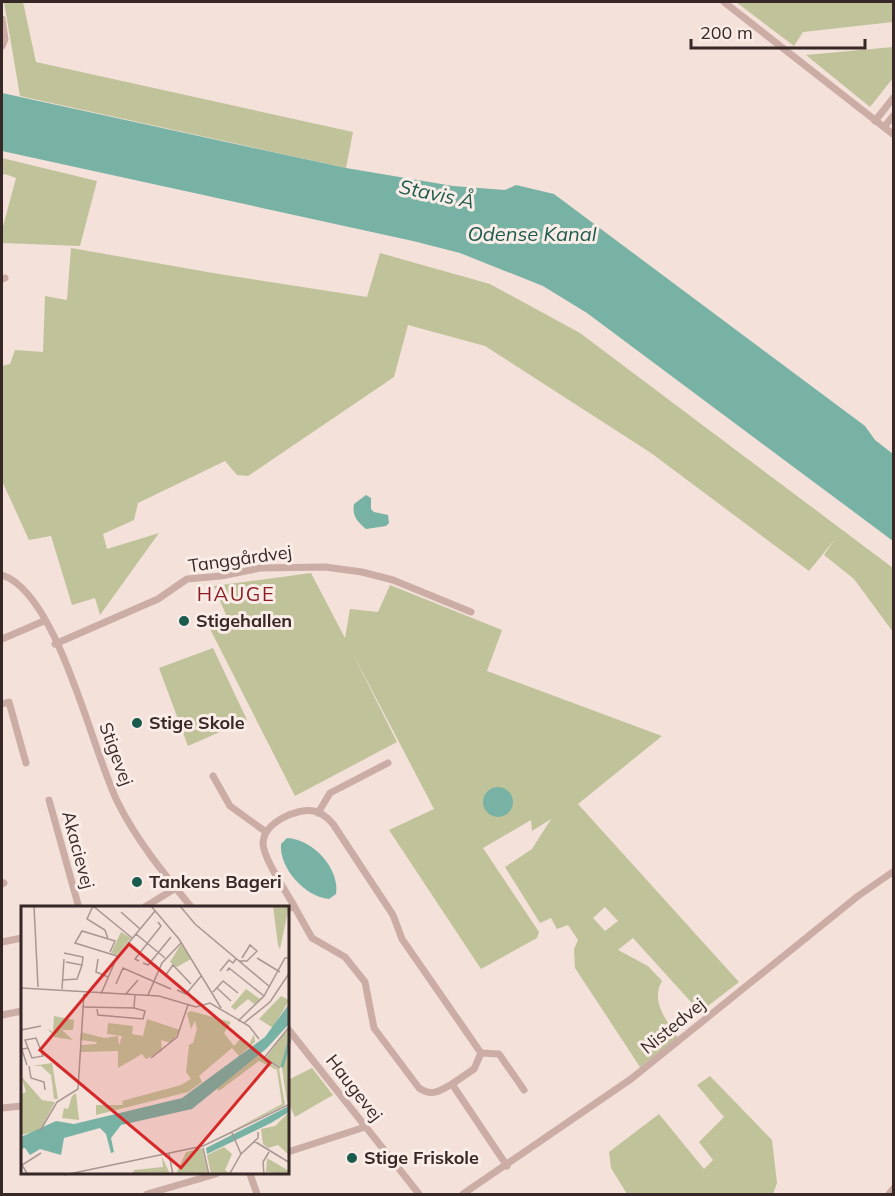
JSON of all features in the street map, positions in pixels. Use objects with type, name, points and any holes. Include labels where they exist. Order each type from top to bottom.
[{"type":"street","points":[[724,2],[894,135]]},
{"type":"street","points":[[2,18],[5,39],[2,46]]},
{"type":"street","points":[[875,120],[894,97]]},
{"type":"street","points":[[884,127],[894,115]]},
{"type":"street","name":"Tanggårdvej","points":[[55,644],[158,599],[188,579],[221,576],[260,567],[316,566],[362,572],[393,580],[471,612]]},
{"type":"street","name":"Stigevej","points":[[2,575],[12,578],[26,590],[44,621],[75,682],[119,806],[136,835],[176,888]]},
{"type":"street","points":[[2,639],[44,621]]},
{"type":"street","points":[[2,704],[9,702],[26,763]]},
{"type":"street","points":[[316,812],[330,793],[388,764]]},
{"type":"street","points":[[213,776],[232,808],[266,832]]},
{"type":"street","name":"Akacievej","points":[[49,800],[78,906]]},
{"type":"street","points":[[316,812],[333,825],[393,915],[398,932],[421,958],[481,1053],[474,1069],[452,1084],[434,1094],[426,1093],[419,1088],[374,1028],[370,1020],[365,982],[345,957],[312,938],[291,907],[263,847],[266,832],[291,815],[316,812]]},
{"type":"street","name":"Nistedvej","points":[[463,1194],[631,1079],[858,896],[894,871]]},
{"type":"street","points":[[146,906],[176,888],[190,906]]},
{"type":"street","points":[[2,942],[21,938]]},
{"type":"street","points":[[2,1015],[21,1011]]},
{"type":"street","name":"Haugevej","points":[[290,1032],[419,1194]]},
{"type":"street","points":[[481,1053],[499,1054],[524,1090]]},
{"type":"street","points":[[452,1084],[507,1166]]},
{"type":"street","points":[[2,1108],[21,1106]]},
{"type":"street","points":[[290,1151],[365,1127]]},
{"type":"street","points":[[147,1194],[209,1175]]},
{"type":"street","points":[[251,1175],[257,1194]]},
{"type":"street","points":[[889,1194],[894,1188]]},
{"type":"green space","points":[[4,2],[23,2],[36,62],[353,132],[346,168],[20,96]]},
{"type":"green space","points":[[736,2],[893,2],[893,22],[803,32],[794,46]]},
{"type":"green space","points":[[893,47],[893,78],[870,107],[806,55]]},
{"type":"green space","points":[[2,158],[97,181],[80,246],[2,243],[2,230],[16,178],[2,175]]},
{"type":"green space","points":[[71,248],[367,297],[380,253],[490,284],[580,333],[893,568],[893,632],[854,579],[824,555],[835,539],[809,571],[651,453],[485,346],[408,325],[394,377],[248,476],[237,475],[225,461],[138,503],[134,520],[103,534],[107,549],[159,533],[100,615],[95,598],[72,605],[51,536],[29,540],[2,481],[2,366],[10,364],[15,350],[43,352],[45,296],[67,300]]},
{"type":"green space","points":[[311,573],[345,638],[350,609],[378,612],[390,585],[502,630],[487,671],[662,736],[578,804],[739,982],[700,1012],[633,938],[618,950],[648,966],[662,981],[658,996],[661,1011],[678,1038],[640,1067],[575,968],[574,949],[578,940],[568,925],[557,929],[551,918],[540,923],[505,867],[532,849],[551,819],[532,831],[531,820],[483,848],[539,932],[537,938],[481,969],[389,830],[434,809],[352,652],[397,742],[295,796],[208,625],[226,615],[214,586]],"holes":[[[605,907],[618,921],[605,931],[593,918]]]},
{"type":"green space","points":[[213,648],[247,720],[188,746],[159,668]]},
{"type":"green space","points":[[312,1068],[333,1095],[295,1117],[290,1106],[290,1079]]},
{"type":"green space","points":[[710,1076],[772,1140],[777,1183],[773,1194],[627,1194],[611,1168],[609,1152],[659,1114],[704,1169],[713,1160],[699,1142],[724,1117],[697,1085]]},
{"type":"water","name":"Odense Kanal","points":[[2,93],[346,168],[453,186],[505,190],[516,185],[554,194],[865,426],[875,440],[893,454],[893,541],[587,313],[543,286],[460,253],[413,241],[2,151]]},
{"type":"water","points":[[366,495],[371,498],[371,509],[374,512],[388,515],[389,523],[386,526],[366,529],[356,518],[354,504]]},
{"type":"water","points":[[498,787],[509,791],[513,802],[509,813],[498,817],[487,813],[483,802],[487,791]]},
{"type":"water","points":[[287,838],[306,844],[323,857],[334,875],[336,894],[329,899],[320,897],[295,880],[284,862],[282,853],[281,844]]},
{"type":"place","name":"Stigehallen","points":[[184,621]]},
{"type":"place","name":"Stige Skole","points":[[137,723]]},
{"type":"place","name":"Tankens Bageri","points":[[137,882]]},
{"type":"place","name":"Stige Friskole","points":[[352,1158]]},
{"type":"district","name":"HAUGE","points":[[236,594]]},
{"type":"water label","name":"Stavis Å","points":[[437,194]]}]
